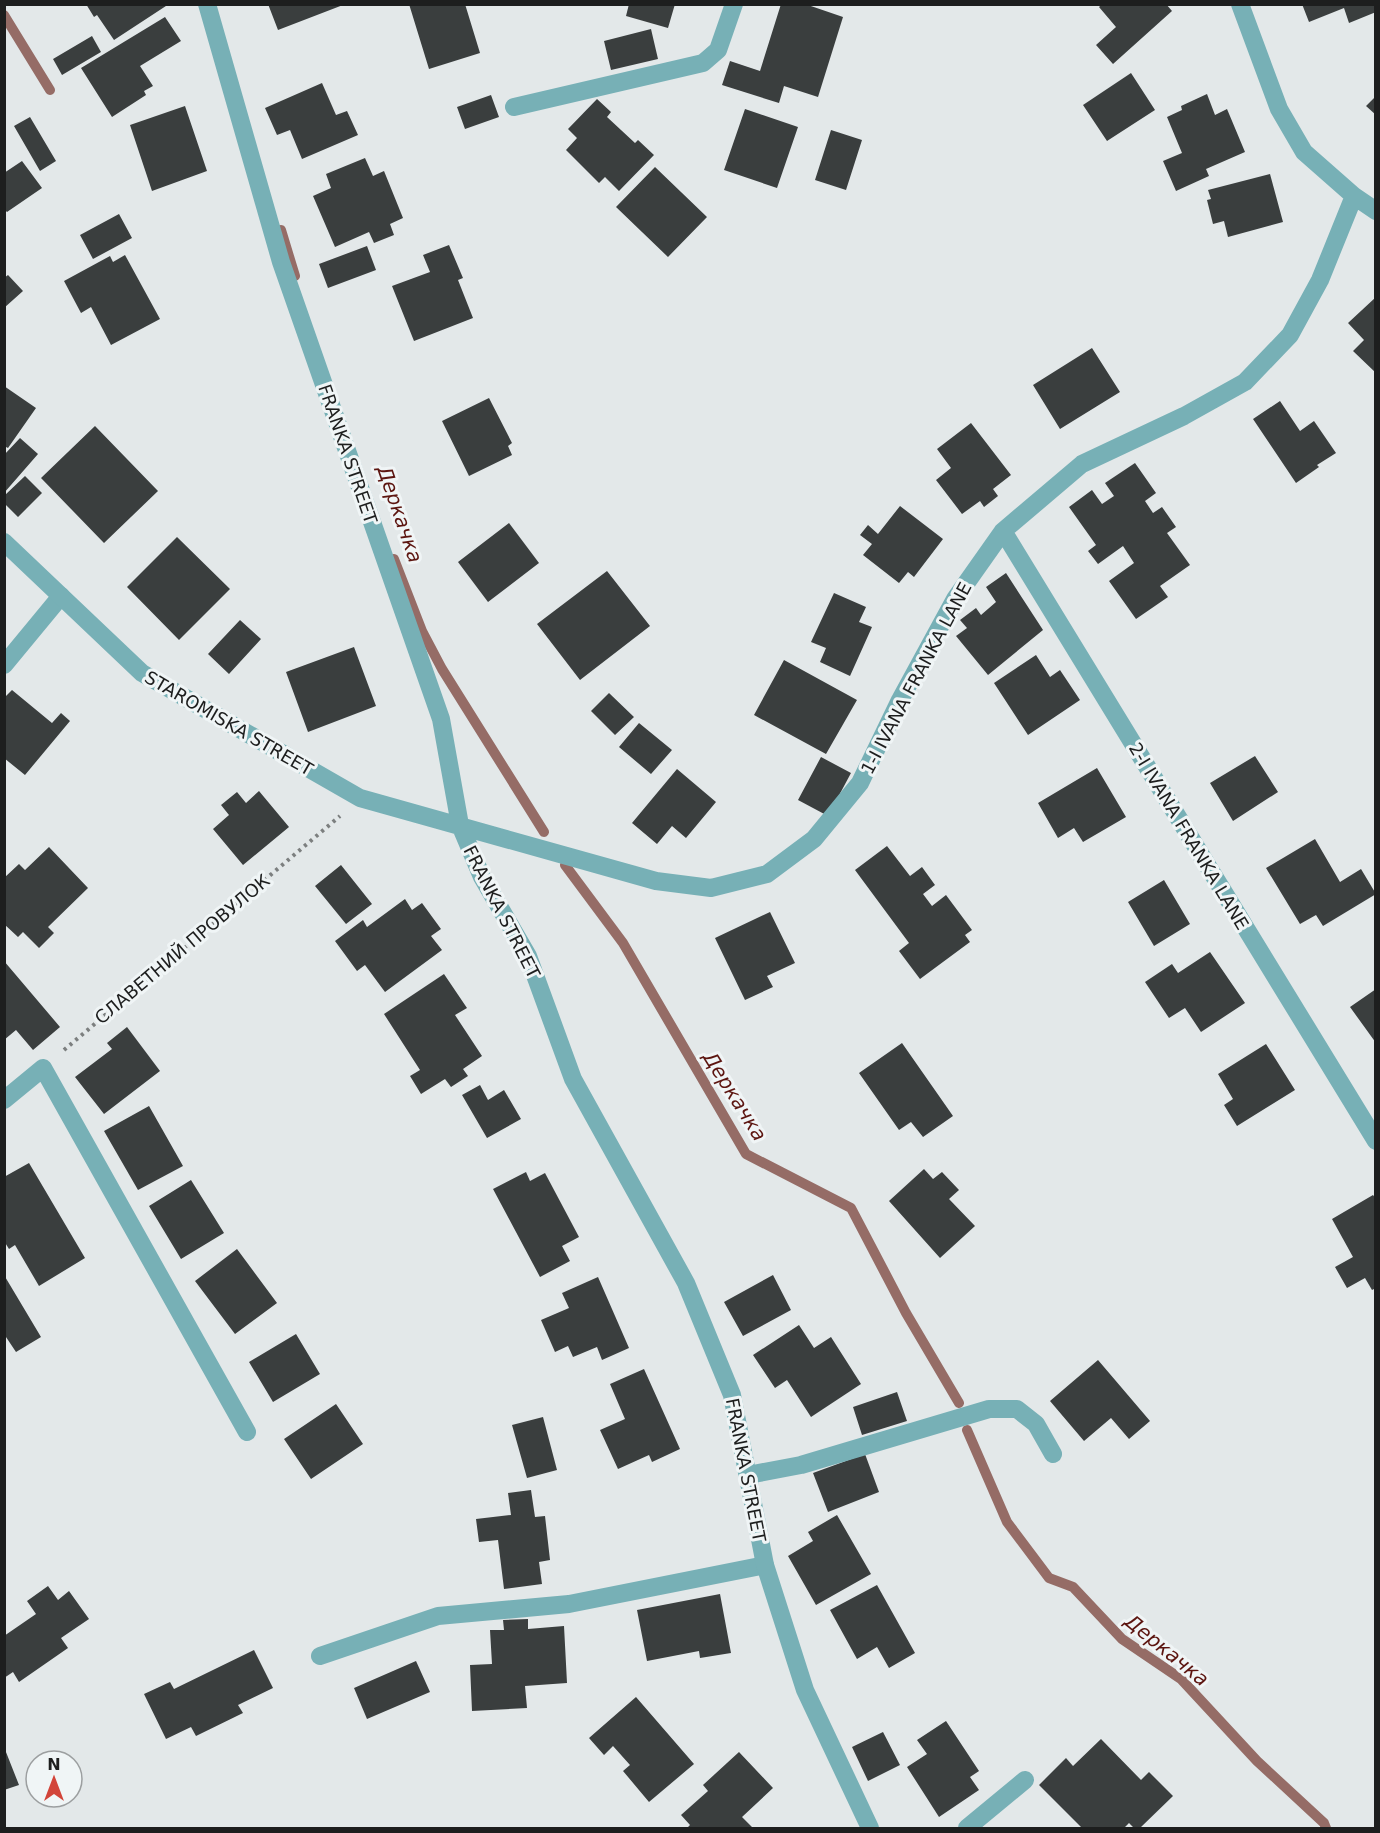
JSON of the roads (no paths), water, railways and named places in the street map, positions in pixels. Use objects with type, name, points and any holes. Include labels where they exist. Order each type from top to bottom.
[{"type":"street","name":"FRANKA STREET","points":[[207,4],[281,262],[441,719],[460,825],[482,877],[528,956],[573,1079],[686,1282],[732,1395],[765,1565],[805,1690],[870,1828]]},
{"type":"street","points":[[514,107],[703,63],[718,50],[734,4]]},
{"type":"street","points":[[1240,4],[1279,109],[1304,152],[1354,196],[1376,211]]},
{"type":"street","name":"1-I IVANA FRANKA LANE","points":[[460,825],[656,881],[711,888],[767,874],[814,839],[860,783],[900,700],[955,599],[1003,531],[1082,464],[1184,416],[1245,382],[1290,335],[1320,280],[1354,196]]},
{"type":"street","name":"2-I IVANA FRANKA LANE","points":[[1003,531],[1376,1141]]},
{"type":"street","name":"STAROMISKA STREET","points":[[4,542],[142,673],[360,798],[460,825]]},
{"type":"street","points":[[4,665],[61,596]]},
{"type":"street","points":[[4,1100],[43,1068],[247,1432]]},
{"type":"street","points":[[748,1475],[801,1465],[988,1409],[1017,1408],[1036,1424],[1053,1454]]},
{"type":"street","points":[[320,1656],[438,1616],[569,1604],[765,1565]]},
{"type":"street","points":[[967,1828],[1025,1780]]},
{"type":"waterway","name":"Деркачка","points":[[4,15],[50,90]]},
{"type":"waterway","name":"Деркачка","points":[[281,230],[295,276]]},
{"type":"waterway","name":"Деркачка","points":[[394,559],[422,631],[442,669],[544,832]]},
{"type":"waterway","name":"Деркачка","points":[[565,865],[623,943],[746,1154],[851,1208],[906,1313],[959,1403]]},
{"type":"waterway","name":"Деркачка","points":[[967,1430],[1007,1522],[1049,1578],[1073,1587],[1122,1639],[1181,1679],[1257,1761],[1324,1823],[1326,1828]]}]
